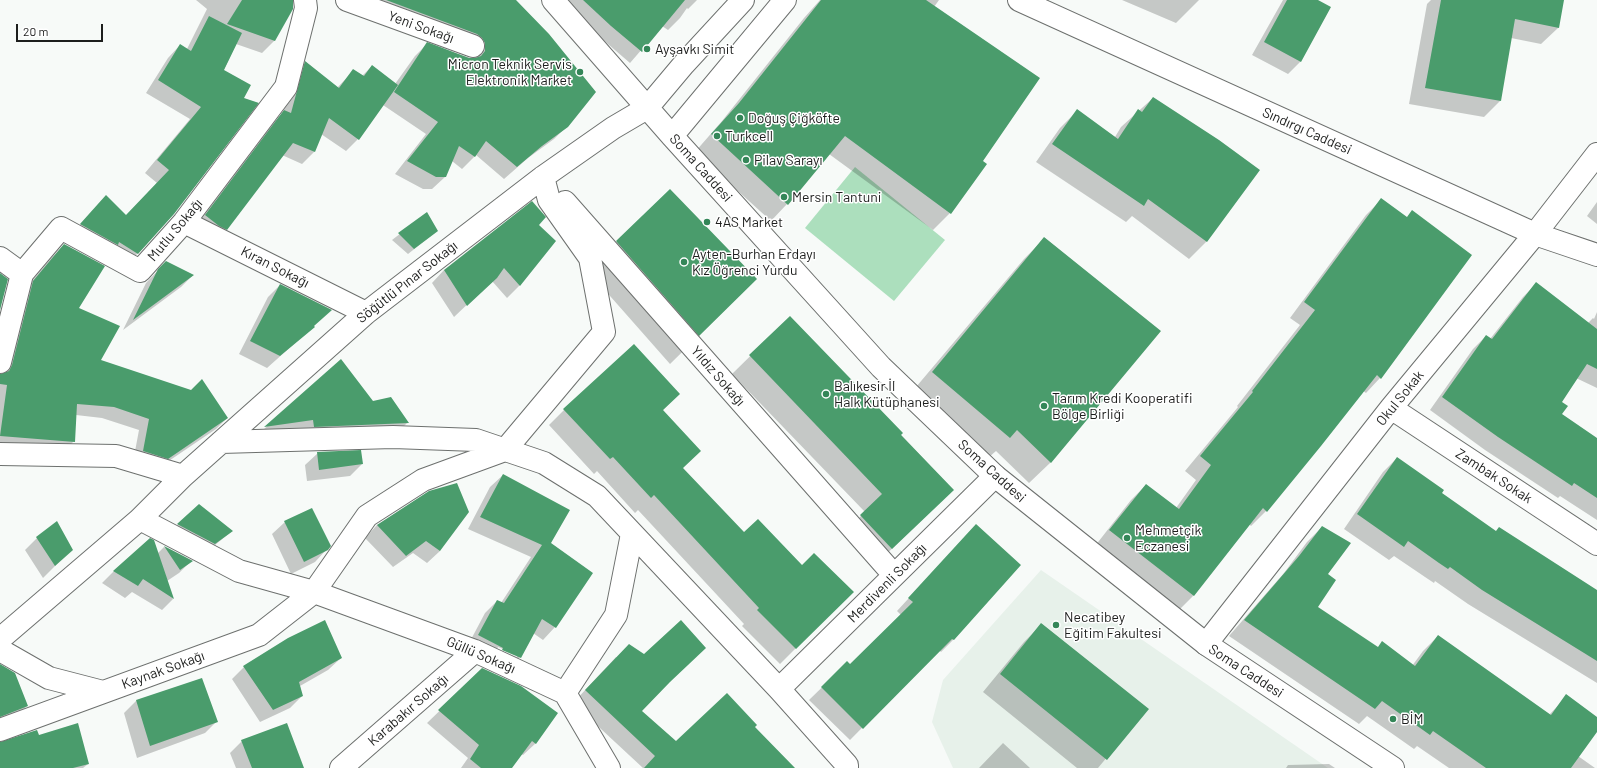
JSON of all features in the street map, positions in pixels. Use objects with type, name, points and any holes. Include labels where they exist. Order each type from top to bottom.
[{"type":"street","name":"Mutlu Sokağı","points":[[0,362],[22,274],[61,228],[140,271],[184,222],[286,87],[306,8],[305,0]]},
{"type":"street","name":"Yeni Sokağı","points":[[347,0],[473,46]]},
{"type":"street","name":"Soma Caddesi","points":[[553,0],[672,136],[881,366],[995,476],[1206,644],[1393,768]]},
{"type":"street","name":"Söğütlü Pınar Sokağı","points":[[0,639],[10,624],[140,518],[183,476],[366,312],[543,177],[613,128],[647,108],[684,64],[743,0]]},
{"type":"street","points":[[672,136],[785,0]]},
{"type":"street","name":"Sındırgı Caddesi","points":[[1019,0],[1535,234],[1597,255]]},
{"type":"street","name":"Okul Sokak","points":[[1206,644],[1391,408],[1535,234],[1597,154]]},
{"type":"street","points":[[505,450],[604,332],[590,258],[549,200],[543,177]]},
{"type":"street","name":"Yıldız Sokağı","points":[[543,177],[894,575]]},
{"type":"street","name":"Kıran Sokağı","points":[[184,222],[366,312]]},
{"type":"street","points":[[0,258],[22,274]]},
{"type":"street","name":"Zambak Sokak","points":[[1391,408],[1597,544]]},
{"type":"street","points":[[221,442],[393,437],[476,440],[544,463],[597,496],[779,689],[848,768]]},
{"type":"street","name":"Kaynak Sokağı","points":[[0,730],[259,636],[314,592],[367,516],[423,480],[505,450]]},
{"type":"street","points":[[0,454],[116,456],[183,476]]},
{"type":"street","name":"Merdivenli Sokağı","points":[[779,689],[995,476]]},
{"type":"street","name":"Güllü Sokağı","points":[[140,518],[239,570],[314,592],[475,651],[565,693]]},
{"type":"street","points":[[609,768],[565,693],[616,615],[632,534]]},
{"type":"street","points":[[0,650],[49,678],[103,692]]},
{"type":"street","name":"Karabakır Sokağı","points":[[341,768],[475,651]]},
{"type":"shaded area","name":"Necatibey Eğitim Fakultesi","points":[[1041,570],[1328,768],[953,768],[932,722],[943,680]]},
{"type":"green space","points":[[855,167],[945,240],[894,301],[805,228]]},
{"type":"building","points":[[242,0],[293,0],[293,9],[275,41],[227,24]]},
{"type":"building","points":[[386,0],[516,0],[549,34],[596,92],[568,127],[517,167],[486,141],[475,157],[459,146],[446,177],[436,177],[407,161],[438,122],[394,92],[427,42],[469,58],[481,56],[485,51],[485,43],[477,34]]},
{"type":"building","points":[[583,0],[685,0],[642,52]]},
{"type":"building","points":[[821,0],[926,0],[1040,78],[983,161],[987,164],[951,214],[845,136],[788,205],[711,134],[739,103]]},
{"type":"building","points":[[1287,0],[1318,0],[1331,7],[1301,62],[1264,42]]},
{"type":"building","points":[[1441,0],[1564,0],[1559,28],[1515,19],[1501,101],[1425,88]]},
{"type":"building","points":[[209,16],[242,33],[224,70],[251,85],[244,98],[259,103],[174,214],[138,254],[119,242],[118,245],[80,224],[106,195],[126,215],[169,170],[157,160],[201,107],[158,80],[180,44],[191,51]]},
{"type":"building","points":[[305,61],[339,88],[353,69],[364,76],[372,65],[398,85],[359,140],[329,118],[315,152],[293,143],[227,230],[219,226],[205,215],[284,110],[291,113]]},
{"type":"building","points":[[1153,97],[1219,140],[1260,170],[1207,242],[1148,199],[1144,206],[1052,144],[1077,109],[1118,139],[1138,109],[1142,112]]},
{"type":"building","name":"Ayten-Burhan Erdayı Kız Öğrenci Yurdu","points":[[670,189],[757,279],[699,336],[616,241]]},
{"type":"building","points":[[1381,198],[1407,217],[1412,210],[1472,255],[1381,379],[1377,375],[1267,512],[1263,508],[1194,596],[1109,530],[1146,484],[1179,509],[1211,465],[1200,456],[1253,392],[1252,391],[1315,310],[1304,302]]},
{"type":"building","points":[[532,201],[546,217],[539,225],[556,241],[520,286],[504,268],[497,278],[467,306],[444,270]]},
{"type":"building","points":[[427,212],[438,231],[414,249],[398,233]]},
{"type":"building","points":[[1044,237],[1161,331],[1051,463],[1017,430],[1010,438],[932,372]]},
{"type":"building","points":[[64,244],[105,266],[79,308],[120,326],[101,360],[191,390],[202,379],[228,418],[168,459],[143,451],[149,419],[114,407],[77,404],[75,442],[0,436],[7,385],[0,384],[0,374],[9,371],[12,365],[33,281]]},
{"type":"building","points":[[166,261],[194,275],[133,320],[158,269]]},
{"type":"building","points":[[0,273],[8,279],[0,310]]},
{"type":"building","points":[[1536,282],[1597,329],[1597,369],[1587,364],[1562,402],[1568,406],[1562,414],[1597,438],[1597,498],[1574,483],[1572,486],[1498,437],[1442,397],[1486,335],[1492,339]]},
{"type":"building","points":[[280,284],[332,310],[314,326],[315,327],[280,356],[250,341]]},
{"type":"building","name":"Balıkesir İl Halk Kütüphanesi","points":[[790,316],[903,433],[901,435],[954,490],[892,549],[860,515],[882,494],[749,355]]},
{"type":"building","points":[[634,344],[680,394],[663,410],[701,451],[683,468],[744,532],[758,519],[802,565],[814,553],[854,592],[796,649],[757,610],[759,608],[654,495],[651,498],[613,457],[610,459],[563,409]]},
{"type":"building","points":[[341,359],[373,401],[391,397],[409,423],[314,427],[313,420],[264,427]]},
{"type":"building","points":[[361,450],[363,464],[319,470],[317,452]]},
{"type":"building","points":[[1397,457],[1444,490],[1442,493],[1496,531],[1499,527],[1597,590],[1597,661],[1482,590],[1450,567],[1448,569],[1408,541],[1404,547],[1357,514]]},
{"type":"building","points":[[503,474],[570,510],[551,543],[593,573],[556,628],[542,619],[521,658],[502,650],[503,648],[478,635],[497,600],[504,603],[542,545],[480,517]]},
{"type":"building","points":[[457,483],[469,512],[440,551],[426,541],[406,556],[377,525],[429,491]]},
{"type":"building","points":[[199,504],[233,531],[215,544],[177,524]]},
{"type":"building","points":[[312,508],[331,546],[328,550],[304,562],[284,521]]},
{"type":"building","points":[[57,521],[73,550],[55,566],[36,537]]},
{"type":"building","points":[[976,524],[1021,565],[954,640],[952,639],[863,729],[821,687],[847,661],[850,664],[913,602],[908,598]]},
{"type":"building","points":[[1322,526],[1351,543],[1328,574],[1336,580],[1318,607],[1378,647],[1382,641],[1415,666],[1438,635],[1551,715],[1566,694],[1597,717],[1597,732],[1571,768],[1486,768],[1433,731],[1430,735],[1382,701],[1375,709],[1244,620],[1299,556]]},
{"type":"building","points":[[150,538],[154,540],[174,599],[143,579],[138,586],[113,571]]},
{"type":"building","points":[[164,546],[193,561],[180,570]]},
{"type":"building","points":[[325,620],[342,658],[299,682],[303,696],[273,710],[243,666],[288,638]]},
{"type":"building","points":[[681,620],[706,648],[642,711],[676,741],[727,693],[757,725],[755,727],[795,768],[644,768],[655,756],[585,690],[629,644],[644,654]]},
{"type":"building","points":[[1041,623],[1149,709],[1107,760],[1000,674]]},
{"type":"building","points":[[0,664],[15,673],[28,706],[0,717]]},
{"type":"building","points":[[482,668],[521,686],[558,713],[536,744],[532,741],[512,768],[481,768],[470,759],[479,745],[438,710]]},
{"type":"building","points":[[202,678],[218,722],[150,746],[136,700]]},
{"type":"building","points":[[78,723],[89,764],[73,768],[0,768],[0,742],[37,730],[39,735]]},
{"type":"building","points":[[287,723],[304,768],[252,768],[241,740]]},
{"type":"place","name":"Ayşavkı Simit","points":[[647,49]]},
{"type":"place","name":"Micron Teknik Servis Elektronik Market","points":[[580,72]]},
{"type":"place","name":"Doğuş Çiğköfte","points":[[740,118]]},
{"type":"place","name":"Turkcell","points":[[717,136]]},
{"type":"place","name":"Pilav Sarayı","points":[[746,160]]},
{"type":"place","name":"Mersin Tantuni","points":[[784,197]]},
{"type":"place","name":"4AS Market","points":[[707,222]]},
{"type":"place","name":"Ayten-Burhan Erdayı Kız Öğrenci Yurdu","points":[[684,262]]},
{"type":"place","name":"Balıkesir İl Halk Kütüphanesi","points":[[826,394]]},
{"type":"place","name":"Tarım Kredi Kooperatifi Bölge Birliği","points":[[1044,406]]},
{"type":"place","name":"Mehmetçik Eczanesi","points":[[1127,538]]},
{"type":"place","name":"Necatibey Eğitim Fakultesi","points":[[1056,625]]},
{"type":"place","name":"BİM","points":[[1393,719]]}]
